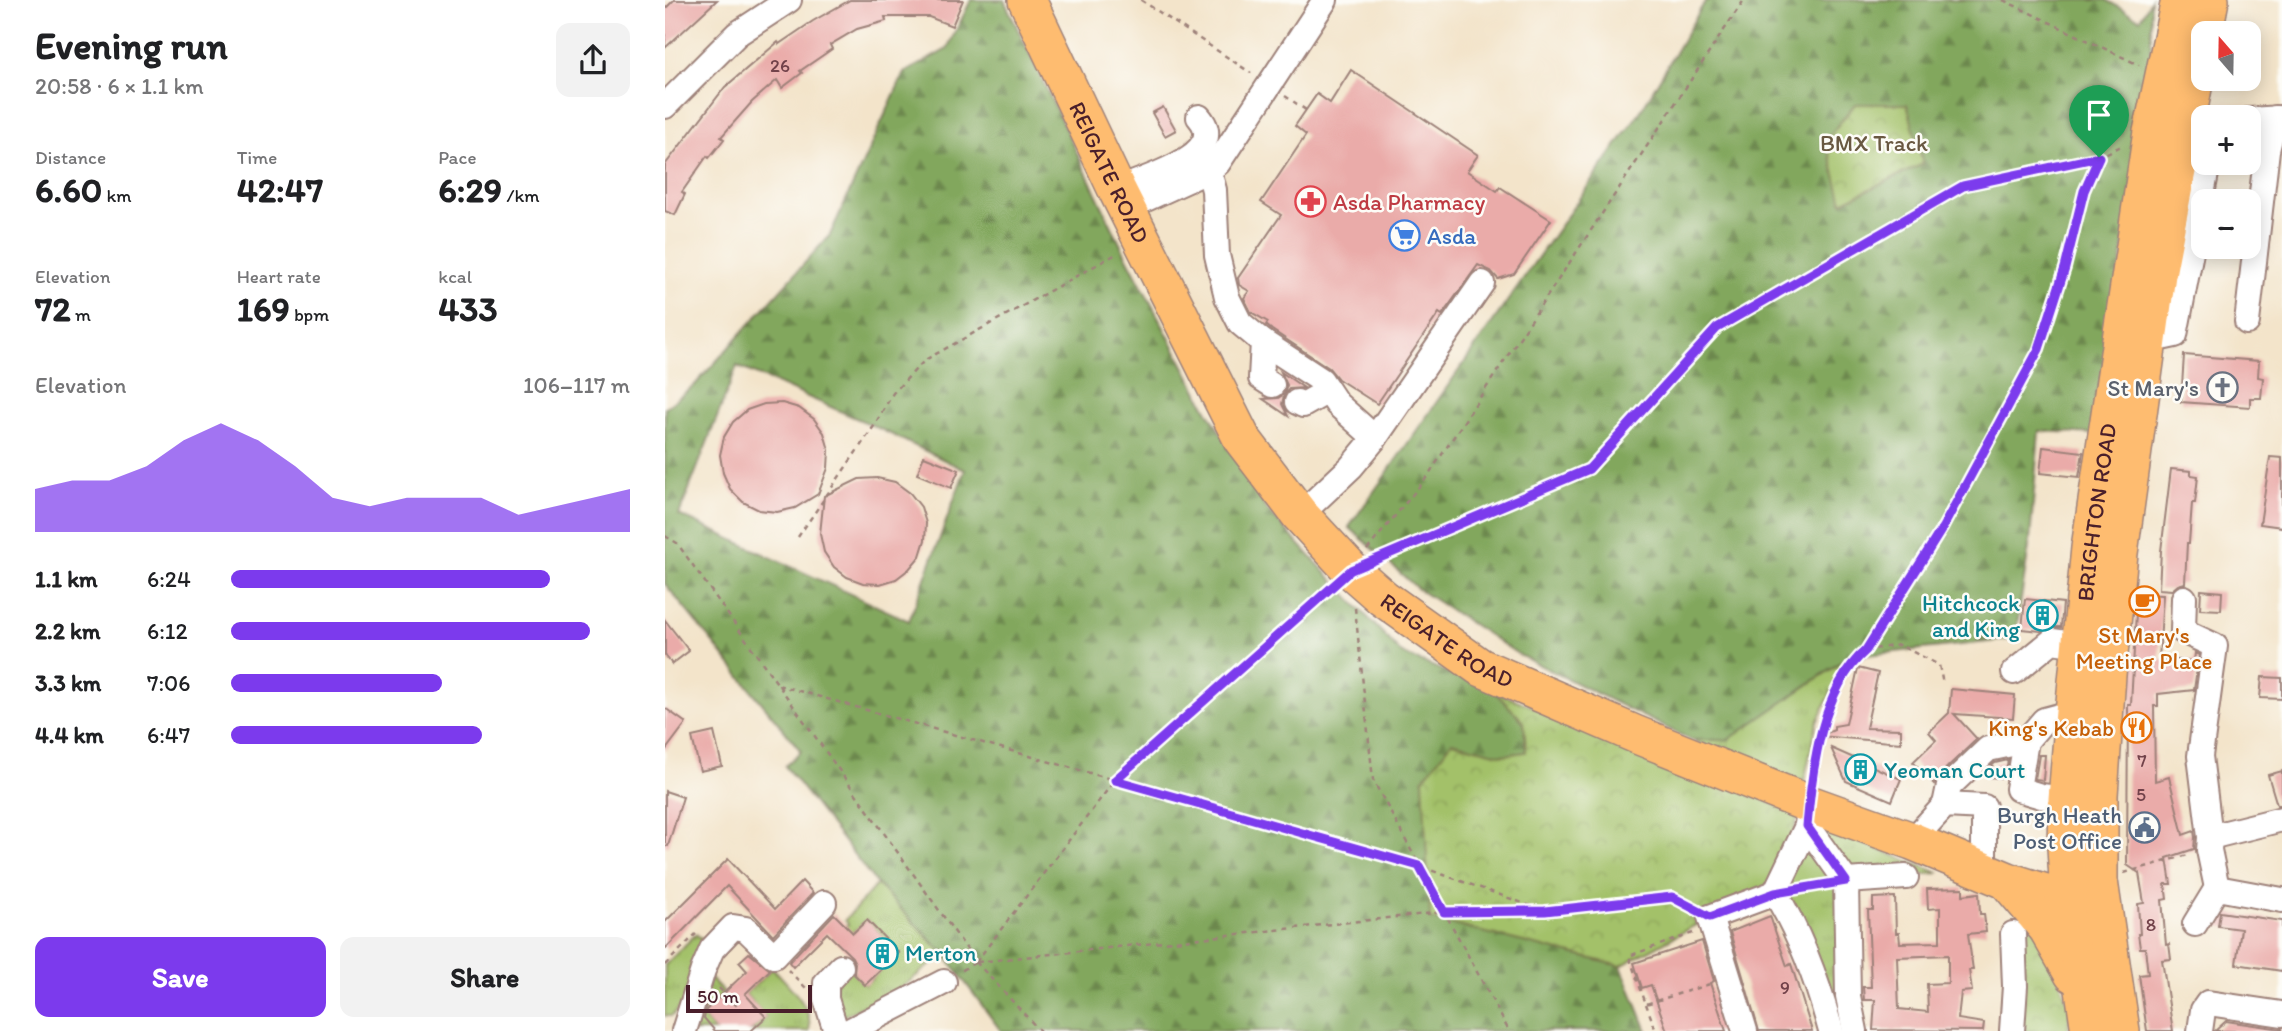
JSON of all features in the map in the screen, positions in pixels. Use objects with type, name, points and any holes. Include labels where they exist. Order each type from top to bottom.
[{"type":"highway","name":"REIGATE ROAD","points":[[1027,0],[1121,199],[1241,439],[1300,515],[1351,570],[1383,598],[1480,667],[1637,735],[1808,815],[1912,841],[1996,876],[2093,891]]},
{"type":"highway","name":"BRIGHTON ROAD","points":[[2087,1016],[2106,675],[2174,122],[2180,0]]},
{"type":"highway","name":"BRIGHTON ROAD","points":[[2121,1031],[2093,891],[2066,846],[2074,712],[2092,534],[2174,122],[2210,0]]},
{"type":"highway","points":[[1996,876],[2031,881],[2048,874],[2066,846]]},
{"type":"highway","points":[[1996,876],[2029,904],[2053,937],[2087,1016]]},
{"type":"street","points":[[665,106],[737,34],[789,0]]},
{"type":"street","points":[[1121,199],[1207,171],[1218,163],[1325,0]]},
{"type":"street","points":[[2247,322],[2267,150],[2278,118]]},
{"type":"street","points":[[1121,199],[1202,149],[1207,141],[1204,124],[1237,136]]},
{"type":"street","points":[[1181,163],[1198,160],[1207,171],[1214,190],[1217,255],[1227,297],[1240,323],[1263,342],[1321,380],[1337,404],[1375,438]]},
{"type":"street","points":[[2147,341],[2175,335],[2206,175]]},
{"type":"street","points":[[1300,515],[1351,467],[1375,438],[1482,283]]},
{"type":"street","points":[[1263,342],[1261,378],[1272,385]]},
{"type":"street","points":[[1297,402],[1303,405],[1328,391]]},
{"type":"street","points":[[2184,598],[2183,631],[2215,646],[2200,756],[2209,844],[2217,888],[2195,924]]},
{"type":"street","points":[[2014,672],[2052,641],[2081,645]]},
{"type":"street","points":[[2018,789],[2026,741],[2044,720],[2074,712]]},
{"type":"street","points":[[1912,841],[1945,805],[1949,786],[1988,749],[2026,741]]},
{"type":"street","points":[[1945,805],[1984,807],[2018,789],[2041,796],[2067,799]]},
{"type":"street","points":[[1984,807],[1996,876]]},
{"type":"street","points":[[1808,815],[1846,881],[1848,996],[1855,1031]]},
{"type":"street","points":[[1745,1031],[1711,921],[1775,893],[1808,815]]},
{"type":"street","points":[[2209,844],[2282,819]]},
{"type":"street","points":[[1846,881],[1906,877]]},
{"type":"street","points":[[2217,888],[2282,900]]},
{"type":"street","points":[[1775,893],[1793,922],[1823,1001],[1831,1031]]},
{"type":"street","points":[[665,1025],[683,1031],[712,949],[733,927],[746,929],[773,956],[824,903]]},
{"type":"street","points":[[2012,1031],[2015,986],[2013,934]]},
{"type":"street","points":[[836,1031],[826,999],[825,983],[841,967]]},
{"type":"street","points":[[849,1031],[944,982]]},
{"type":"street","points":[[1823,1001],[1848,996]]},
{"type":"street","points":[[2200,1031],[2203,1010],[2208,1003],[2282,1014]]},
{"type":"path","points":[[1141,0],[1269,86]]},
{"type":"path","points":[[944,982],[976,962],[1115,780],[1351,570],[1427,477],[1744,0]]},
{"type":"path","points":[[2003,0],[2146,68]]},
{"type":"path","points":[[1351,570],[1589,469],[1717,328],[1963,186],[2099,157],[2174,122]]},
{"type":"path","points":[[1808,815],[1821,727],[1850,664],[1866,650],[1943,527],[2039,349],[2065,268],[2084,191],[2099,157]]},
{"type":"path","points":[[798,537],[874,426],[893,393],[925,360],[1142,240]]},
{"type":"path","points":[[665,536],[677,543],[976,962],[1039,1031]]},
{"type":"path","points":[[1351,570],[1373,780],[1509,1031]]},
{"type":"path","points":[[1866,650],[1899,645],[1939,665],[1943,684]]},
{"type":"path","points":[[778,685],[1419,866],[1545,911]]},
{"type":"path","points":[[2093,891],[2209,844]]},
{"type":"path","points":[[1775,893],[1846,881]]},
{"type":"path","points":[[976,962],[1444,912],[1545,911],[1672,897],[1711,921]]},
{"type":"path","points":[[1656,1031],[1629,956],[1711,921]]},
{"type":"path","points":[[665,965],[696,934]]},
{"type":"path","points":[[773,956],[817,999],[826,999]]},
{"type":"path","points":[[703,970],[740,1008]]},
{"type":"path","points":[[1646,1004],[1728,979]]},
{"type":"green space","points":[[971,0],[1004,0],[1123,250],[1206,408],[1266,509],[1402,654],[1494,691],[1524,722],[1526,752],[1503,755],[1452,743],[1430,919],[1621,966],[1647,1031],[1001,1031],[944,954],[877,884],[785,766],[801,751],[665,584],[665,408],[694,386],[830,235],[904,73],[947,49]],"holes":[[[737,366],[874,426],[965,470],[909,621],[679,515]]]},
{"type":"green space","points":[[1706,0],[2106,0],[2140,19],[2151,0],[2151,66],[2095,434],[2039,431],[2030,540],[2015,639],[1848,657],[1728,740],[1691,740],[1521,656],[1418,589],[1349,527],[1642,109]]},
{"type":"green space","name":"BMX Track","points":[[1855,104],[1907,104],[1923,164],[1842,202],[1826,140]]},
{"type":"green space","points":[[1848,658],[1817,722],[1804,782],[1691,740],[1728,739]]},
{"type":"green space","points":[[1494,691],[1799,814],[1775,893],[1710,917],[1621,966],[1430,919],[1423,779],[1452,742],[1503,755],[1526,752],[1524,722]]},
{"type":"green space","points":[[1821,827],[1939,873],[1846,881],[1848,996],[1823,1001],[1775,893]]},
{"type":"green space","points":[[877,884],[944,954],[901,988],[833,1021],[826,999],[848,967],[865,985],[898,953],[867,920],[845,940],[838,933],[848,924],[845,920]]},
{"type":"green space","points":[[2019,910],[2048,944],[2070,1011],[2068,1031],[2021,1031]]},
{"type":"green space","points":[[696,934],[707,944],[685,1001],[672,1016],[665,1016],[665,965]]},
{"type":"green space","points":[[773,968],[803,1005],[809,1031],[751,1031],[766,1017],[745,994]]},
{"type":"green space","points":[[710,978],[724,992],[701,1015],[715,1031],[694,1031]]},
{"type":"building","points":[[674,0],[717,0],[665,48],[665,9]]},
{"type":"building","points":[[850,0],[963,0],[952,26],[929,17],[885,17],[886,21],[857,29],[830,45],[832,49],[800,71],[802,73],[782,88],[777,80],[752,102],[721,137],[724,139],[709,158],[707,156],[682,192],[685,194],[675,215],[665,211],[665,165],[725,87],[778,42],[779,44]]},
{"type":"building","name":"Asda","points":[[1351,70],[1478,155],[1467,171],[1497,191],[1500,187],[1551,220],[1514,274],[1498,279],[1491,271],[1478,265],[1442,315],[1439,313],[1377,404],[1338,379],[1329,368],[1272,330],[1266,325],[1268,322],[1251,312],[1244,298],[1249,291],[1239,285],[1238,278],[1281,215],[1261,202],[1306,135],[1295,126],[1317,94],[1330,103]]},
{"type":"building","points":[[1163,107],[1176,130],[1165,136],[1152,113]]},
{"type":"building","name":"St Mary's","points":[[2184,355],[2259,361],[2258,377],[2263,378],[2261,398],[2250,398],[2250,407],[2181,402]]},
{"type":"building","points":[[1281,372],[1304,388],[1289,389],[1284,395],[1282,404],[1288,416],[1263,399],[1278,398],[1284,394],[1287,385]]},
{"type":"building","points":[[782,403],[799,408],[814,419],[824,433],[829,450],[828,468],[818,494],[795,508],[777,512],[759,510],[743,502],[730,489],[723,473],[720,455],[724,437],[733,422],[747,410],[764,404]]},
{"type":"building","points":[[2043,447],[2083,452],[2079,477],[2040,473]]},
{"type":"building","points":[[924,456],[959,470],[951,488],[917,474]]},
{"type":"building","points":[[2270,457],[2282,458],[2282,527],[2260,524]]},
{"type":"building","points":[[2171,469],[2191,471],[2191,475],[2198,476],[2187,543],[2185,583],[2172,590],[2159,589]]},
{"type":"building","points":[[877,478],[895,482],[910,493],[921,507],[926,523],[920,556],[896,579],[880,584],[863,583],[847,577],[834,567],[824,552],[820,534],[824,496],[859,479]]},
{"type":"building","points":[[2201,590],[2222,592],[2221,610],[2200,609]]},
{"type":"building","points":[[2137,594],[2163,595],[2159,659],[2194,661],[2195,653],[2199,655],[2194,690],[2158,694],[2158,706],[2154,706],[2155,781],[2169,777],[2183,835],[2194,831],[2195,837],[2194,849],[2167,858],[2171,884],[2165,884],[2167,899],[2162,900],[2166,945],[2169,944],[2171,959],[2162,960],[2173,1031],[2147,1031],[2139,975],[2148,974],[2145,948],[2140,948],[2138,934],[2138,904],[2144,903],[2139,873],[2127,865],[2128,705],[2131,705]]},
{"type":"building","name":"Hitchcock and King","points":[[2025,599],[2063,603],[2061,627],[2049,627],[2041,631],[2022,629]]},
{"type":"building","points":[[665,620],[689,651],[672,664],[665,655]]},
{"type":"building","points":[[1858,668],[1878,673],[1866,728],[1901,729],[1901,743],[1820,736],[1834,730],[1834,726],[1846,724]]},
{"type":"building","points":[[2262,677],[2282,678],[2282,699],[2260,698]]},
{"type":"building","points":[[1951,689],[2015,695],[2013,718],[1954,714],[1977,739],[1939,775],[1934,784],[1913,762],[1936,740],[1929,732],[1949,713]]},
{"type":"building","points":[[665,708],[686,723],[665,751]]},
{"type":"building","points":[[714,732],[722,766],[700,771],[692,737]]},
{"type":"building","name":"Yeoman Court","points":[[1831,748],[1901,779],[1892,801],[1846,781]]},
{"type":"building","points":[[2039,755],[2045,755],[2043,780],[2035,779]]},
{"type":"building","points":[[2008,760],[2005,778],[1987,777],[1987,770],[1995,763]]},
{"type":"building","points":[[2282,771],[2282,805],[2277,805],[2268,775]]},
{"type":"building","points":[[665,791],[683,797],[668,846],[665,846]]},
{"type":"building","points":[[728,859],[775,909],[802,881],[813,893],[773,935],[727,886],[665,949],[665,922]]},
{"type":"building","points":[[1963,888],[1963,895],[1979,893],[1980,914],[1984,914],[1986,932],[1968,934],[1973,970],[1969,970],[1972,991],[1961,992],[1958,1019],[1984,1023],[1983,1031],[1873,1030],[1875,1000],[1864,1000],[1863,987],[1871,987],[1868,910],[1873,910],[1873,898],[1895,897],[1896,933],[1899,933],[1900,943],[1940,942],[1940,908],[1928,909],[1927,889]],"holes":[[[1948,955],[1948,983],[1927,984],[1928,1012],[1899,1009],[1897,957]]]},
{"type":"building","points":[[2220,912],[2282,921],[2282,971],[2236,964],[2241,929],[2218,926]]},
{"type":"building","name":"Merton","points":[[834,914],[853,933],[867,920],[899,953],[865,985],[854,974],[855,963],[852,957],[827,933],[793,967],[789,962]]},
{"type":"building","points":[[1770,916],[1787,966],[1791,964],[1812,1031],[1759,1031],[1730,932]]},
{"type":"building","points":[[1702,941],[1714,981],[1710,983],[1726,1031],[1667,1031],[1651,985],[1642,988],[1634,963]]},
{"type":"building","points":[[749,953],[770,970],[745,994],[766,1017],[751,1031],[715,1031],[704,1018],[706,1010],[747,971],[739,962]]},
{"type":"building","points":[[2226,1021],[2282,1029],[2282,1031],[2215,1031]]},
{"type":"place","name":"Asda Pharmacy","points":[[1310,202]]},
{"type":"place","name":"Asda","points":[[1404,236]]},
{"type":"place","name":"St Mary's","points":[[2222,388]]},
{"type":"place","name":"St Mary's Meeting Place","points":[[2144,601]]},
{"type":"place","name":"Hitchcock and King","points":[[2043,616]]},
{"type":"place","name":"King's Kebab","points":[[2137,728]]},
{"type":"place","name":"Yeoman Court","points":[[1861,770]]},
{"type":"place","name":"Burgh Heath Post Office","points":[[2145,828]]},
{"type":"place","name":"Merton","points":[[882,953]]},
{"type":"route","points":[[2099,157],[2084,191],[2065,268],[2039,349],[1943,527],[1866,650],[1850,664],[1821,727],[1807,826],[1846,881],[1775,893],[1710,917],[1672,897],[1545,911],[1444,912],[1419,866],[1115,780],[1351,570],[1589,469],[1717,328],[1963,186],[2099,157]]}]
